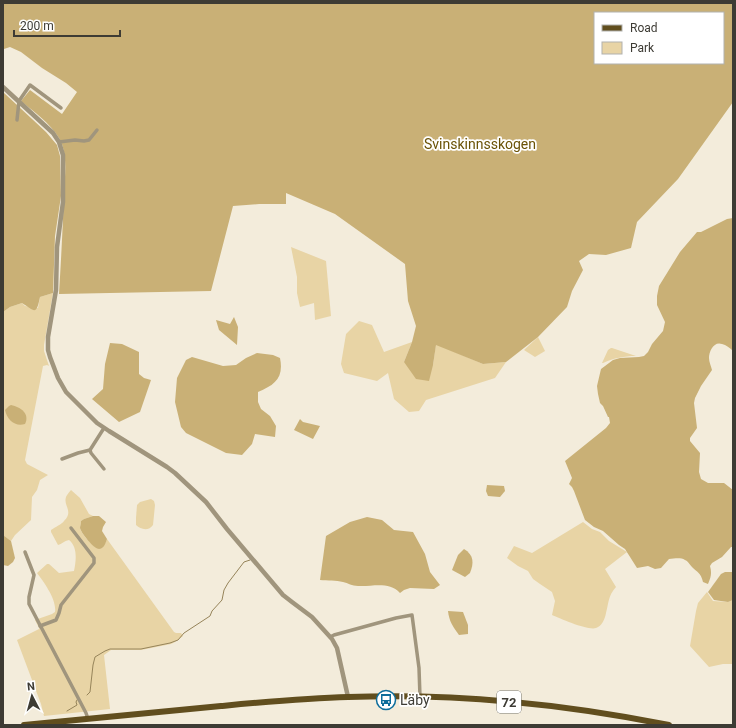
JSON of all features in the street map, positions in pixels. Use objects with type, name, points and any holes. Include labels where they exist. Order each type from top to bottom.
[{"type":"main road","name":"72","points":[[24,725],[280,701],[348,697],[420,697],[518,703],[595,711],[669,725]]},
{"type":"street","points":[[17,120],[19,101],[30,85],[61,108]]},
{"type":"street","points":[[3,87],[49,128],[59,142],[63,155],[63,202],[57,247],[56,290],[48,337],[48,350],[52,365],[58,378],[66,392],[104,428],[162,463],[183,480],[206,502],[283,595],[312,617],[330,637],[336,648],[348,697]]},
{"type":"street","points":[[59,142],[89,140],[97,130]]},
{"type":"street","points":[[62,459],[90,450],[104,428]]},
{"type":"street","points":[[90,450],[104,469]]},
{"type":"street","points":[[40,626],[56,620],[61,604],[94,563],[94,558],[71,528]]},
{"type":"street","points":[[25,552],[34,575],[29,602],[88,719]]},
{"type":"street","points":[[330,637],[396,618],[412,615],[419,668],[420,697]]},
{"type":"green space","name":"Svinskinnsskogen","points":[[3,3],[733,3],[733,102],[678,179],[637,222],[631,248],[606,255],[589,254],[579,261],[583,270],[572,291],[567,307],[538,337],[506,362],[483,364],[436,345],[429,381],[416,379],[404,362],[412,342],[416,326],[408,301],[405,264],[335,214],[286,193],[286,204],[233,206],[211,291],[59,294],[65,171],[64,150],[59,138],[51,127],[21,101],[30,90],[62,114],[77,92],[21,52],[10,47],[4,49]]},
{"type":"green space","points":[[3,92],[46,132],[57,145],[60,156],[61,196],[55,236],[53,293],[40,297],[37,307],[34,310],[22,303],[10,307],[3,312]]},
{"type":"green space","points":[[733,218],[733,351],[719,343],[714,345],[710,352],[709,358],[712,370],[695,398],[694,403],[697,428],[690,438],[690,441],[700,453],[699,472],[701,479],[708,483],[724,483],[733,490],[733,547],[731,547],[722,557],[712,563],[710,566],[711,575],[708,584],[703,582],[700,575],[687,561],[683,559],[669,559],[661,568],[655,569],[648,566],[637,568],[625,549],[603,531],[594,527],[585,520],[574,491],[569,484],[572,478],[565,461],[606,428],[610,423],[609,417],[600,403],[598,394],[597,386],[601,369],[613,360],[644,356],[663,331],[665,322],[657,305],[659,286],[680,252],[697,232],[701,232],[727,219]]},
{"type":"green space","points":[[291,247],[326,261],[331,316],[315,320],[314,303],[300,307],[297,293],[297,277]]},
{"type":"green space","points":[[53,293],[44,345],[44,351],[49,366],[43,366],[25,460],[27,464],[48,475],[40,480],[37,490],[32,497],[31,520],[15,535],[11,541],[3,535],[3,312],[10,307],[22,303],[25,306],[38,308],[40,297]]},
{"type":"green space","points":[[234,317],[238,327],[237,345],[219,330],[216,320],[230,324]]},
{"type":"green space","points":[[359,321],[372,325],[384,352],[412,342],[404,362],[433,365],[436,344],[483,364],[506,362],[495,378],[426,400],[419,411],[409,412],[394,399],[388,373],[377,381],[344,373],[341,364],[346,334]]},
{"type":"green space","points":[[538,337],[545,351],[535,357],[524,350]]},
{"type":"green space","points":[[110,343],[122,344],[139,352],[139,374],[144,378],[151,380],[140,412],[119,422],[92,399],[103,389],[105,364]]},
{"type":"green space","points":[[611,348],[636,356],[627,356],[602,363],[608,350]]},
{"type":"green space","points":[[257,353],[273,355],[280,358],[281,371],[277,380],[269,387],[258,392],[258,402],[261,409],[270,416],[276,426],[275,437],[255,434],[252,444],[242,455],[226,453],[186,433],[181,427],[175,402],[177,378],[186,360],[192,357],[223,366],[236,365]]},
{"type":"green space","points":[[11,405],[18,407],[24,412],[26,417],[25,424],[15,424],[10,420],[5,410]]},
{"type":"green space","points":[[300,419],[303,422],[320,426],[313,439],[294,430]]},
{"type":"green space","points":[[487,485],[504,486],[505,491],[500,497],[488,496],[486,491]]},
{"type":"green space","points":[[71,490],[80,498],[89,514],[93,516],[81,521],[80,528],[85,537],[94,546],[100,549],[107,539],[174,632],[181,633],[183,636],[171,644],[141,650],[111,650],[104,655],[110,709],[44,716],[17,640],[39,629],[35,620],[55,612],[52,597],[37,573],[47,564],[59,573],[74,571],[76,554],[74,546],[69,540],[58,545],[51,532],[51,530],[62,523],[67,517],[68,511],[65,500],[66,496]]},
{"type":"green space","points":[[151,499],[154,501],[155,505],[153,525],[147,529],[143,529],[136,525],[137,505],[140,502]]},
{"type":"green space","points":[[93,516],[99,516],[106,522],[102,531],[107,539],[101,549],[91,544],[80,528],[81,521]]},
{"type":"green space","points":[[367,517],[382,520],[394,530],[413,532],[425,554],[430,572],[440,585],[434,589],[410,588],[400,593],[391,587],[380,585],[356,586],[340,581],[320,580],[326,536],[350,522]]},
{"type":"green space","points":[[583,522],[592,529],[600,532],[609,541],[627,552],[605,569],[616,587],[610,596],[603,622],[596,628],[587,628],[552,615],[555,601],[552,592],[533,579],[528,571],[507,558],[514,546],[532,553]]},
{"type":"green space","points":[[3,535],[11,541],[15,558],[8,566],[3,565]]},
{"type":"green space","points":[[464,549],[470,554],[472,560],[470,573],[465,577],[452,570],[458,555]]},
{"type":"green space","points":[[725,572],[733,572],[733,600],[728,602],[714,600],[708,592],[721,574]]},
{"type":"green space","points":[[707,592],[713,601],[728,602],[733,600],[733,664],[723,664],[709,667],[690,646],[698,603]]},
{"type":"green space","points":[[448,611],[463,612],[468,625],[468,634],[459,635],[449,618]]},
{"type":"waterway","points":[[87,695],[90,692],[95,657],[110,649],[141,649],[178,640],[184,633],[210,616],[212,611],[222,600],[224,590],[228,583],[244,562],[250,560]]},
{"type":"waterway","points":[[67,711],[77,705],[77,700]]},
{"type":"place","name":"Läby","points":[[386,700]]}]
